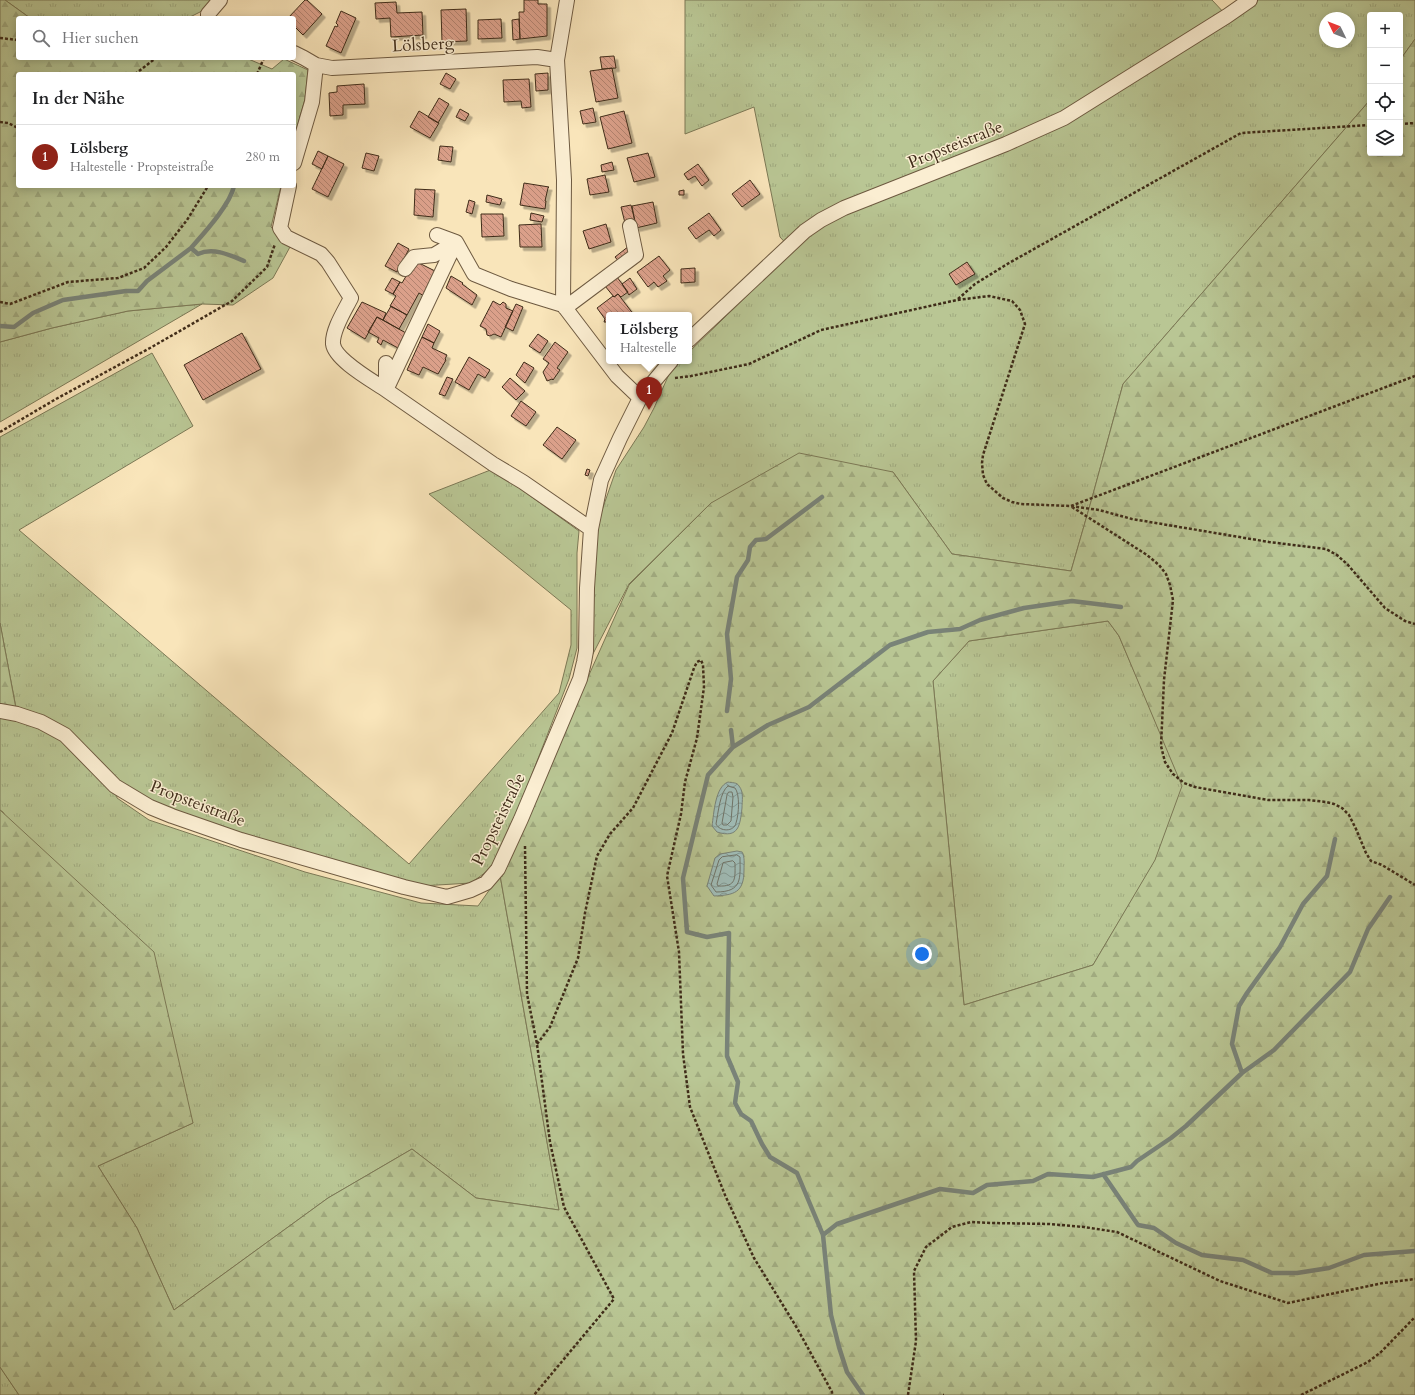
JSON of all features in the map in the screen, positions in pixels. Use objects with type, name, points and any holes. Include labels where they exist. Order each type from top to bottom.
[{"type":"street","points":[[208,16],[220,0]]},
{"type":"street","points":[[564,306],[564,180],[557,60],[567,0]]},
{"type":"street","name":"Propsteistraße","points":[[692,337],[805,231],[821,220],[844,208],[1006,144],[1064,118],[1228,16],[1250,0]]},
{"type":"street","name":"Lölsberg","points":[[296,54],[316,65],[332,68],[537,57],[557,60]]},
{"type":"street","points":[[296,156],[312,102],[316,65]]},
{"type":"street","points":[[289,188],[280,228],[286,237],[321,254],[328,262],[351,298],[334,333],[333,344],[338,354],[350,365],[386,390],[493,464],[524,482],[591,529]]},
{"type":"street","points":[[564,306],[636,255],[630,226]]},
{"type":"street","points":[[437,235],[456,242],[474,274],[511,289],[564,306],[606,361]]},
{"type":"street","points":[[386,390],[456,242]]},
{"type":"street","points":[[405,269],[414,257],[434,254],[456,242]]},
{"type":"street","points":[[386,363],[386,390]]},
{"type":"street","points":[[608,364],[617,376],[640,398]]},
{"type":"street","name":"Propsteistraße","points":[[0,711],[17,714],[40,722],[65,735],[115,786],[150,807],[241,840],[404,887],[447,897],[471,890],[486,883],[498,869],[521,819],[580,679],[584,662],[591,529],[601,480],[640,398],[668,364]]},
{"type":"path","points":[[0,38],[16,40]]},
{"type":"path","points":[[138,72],[153,60]]},
{"type":"path","points":[[258,72],[263,60]]},
{"type":"path","points":[[0,122],[8,123],[16,127]]},
{"type":"path","points":[[1403,124],[1415,123]]},
{"type":"path","points":[[957,300],[975,284],[1009,263],[1241,133],[1367,126]]},
{"type":"path","points":[[0,302],[10,304],[68,282],[118,278],[144,268],[166,246],[187,220],[207,188]]},
{"type":"path","points":[[0,432],[56,399],[232,301],[267,267],[280,228]]},
{"type":"path","points":[[654,380],[691,376],[749,364],[821,330],[957,300],[989,296],[1012,301],[1020,310],[1025,324],[983,455],[982,463],[983,474],[987,484],[1003,498],[1016,503],[1070,506],[1099,510],[1132,518],[1269,542],[1326,549],[1337,555],[1348,564],[1385,608],[1405,621],[1415,624]]},
{"type":"path","points":[[1070,506],[1415,376]]},
{"type":"path","points":[[1070,506],[1146,555],[1166,574],[1173,600],[1164,680],[1161,746],[1165,762],[1173,774],[1184,783],[1195,787],[1268,800],[1314,801],[1334,804],[1342,808],[1349,815],[1371,861],[1382,865],[1415,885]]},
{"type":"path","points":[[537,1044],[550,1026],[578,958],[585,913],[597,856],[610,834],[633,808],[672,733],[694,668],[697,662],[701,660],[703,665],[704,687],[697,738],[685,782],[681,814],[667,876],[679,952],[683,1054],[690,1107],[754,1258],[797,1328],[832,1392],[832,1395]]},
{"type":"path","points":[[521,819],[525,852],[527,994],[537,1044],[550,1142],[564,1207],[614,1299],[534,1395]]},
{"type":"path","points":[[908,1395],[916,1341],[914,1271],[926,1247],[952,1227],[971,1222],[991,1224],[1050,1224],[1117,1232],[1220,1281],[1288,1303],[1383,1283],[1415,1280]]},
{"type":"path","points":[[1300,1395],[1368,1362],[1381,1352],[1415,1317]]},
{"type":"green space","points":[[0,0],[5,0],[27,16],[16,16],[16,60],[251,60],[272,69],[283,60],[286,60],[308,70],[305,99],[296,131],[296,72],[16,72],[16,188],[281,188],[271,227],[290,247],[273,278],[233,305],[202,304],[128,311],[52,328],[0,342]]},
{"type":"green space","points":[[5,0],[212,0],[200,12],[192,16],[27,16]]},
{"type":"green space","points":[[685,0],[1212,0],[1227,16],[1248,0],[1415,0],[1415,39],[1403,56],[1403,12],[1367,12],[1367,103],[1123,384],[1071,571],[952,554],[893,472],[711,503],[629,584],[580,679],[600,516],[616,470],[644,427],[670,372],[677,364],[692,364],[692,349],[793,251],[780,237],[754,107],[685,134]]},
{"type":"green space","points":[[1415,39],[1415,1395],[19,1395],[0,1367],[0,810],[154,952],[193,1123],[98,1166],[137,1228],[174,1310],[328,1198],[412,1149],[476,1198],[559,1210],[500,875],[629,585],[711,503],[799,453],[893,472],[952,554],[1071,571],[1123,384],[1367,103],[1367,156],[1403,156],[1403,56]],"holes":[[[1108,621],[1119,636],[1182,786],[1155,860],[1093,965],[964,1005],[933,681],[969,641]]]},
{"type":"green space","points":[[202,304],[0,422],[0,342],[52,328],[128,311]]},
{"type":"green space","points":[[152,353],[193,426],[19,530],[409,864],[559,693],[571,645],[571,610],[429,494],[493,469],[579,531],[577,553],[577,648],[569,679],[507,835],[490,869],[471,883],[404,887],[241,840],[115,786],[117,798],[149,820],[305,872],[421,903],[478,906],[500,875],[559,1210],[476,1198],[412,1149],[328,1198],[174,1310],[137,1228],[98,1166],[193,1123],[3,812],[0,810],[0,711],[17,713],[0,623],[0,437]]},
{"type":"green space","points":[[1108,621],[1119,636],[1183,786],[1155,861],[1093,965],[964,1005],[933,681],[969,641]]},
{"type":"green space","points":[[0,623],[17,714],[0,711]]},
{"type":"green space","points":[[0,1367],[19,1395],[0,1395]]},
{"type":"water","points":[[728,782],[737,784],[741,788],[742,808],[737,829],[730,834],[724,834],[717,832],[712,826],[720,789]]},
{"type":"water","points":[[737,851],[742,852],[744,858],[744,878],[740,888],[727,895],[714,896],[707,886],[715,858],[720,854]]},
{"type":"building","points":[[305,0],[307,0],[322,14],[303,35],[296,28],[296,16],[290,16]]},
{"type":"building","points":[[524,0],[538,0],[538,4],[547,4],[547,36],[520,39],[519,12],[524,12]]},
{"type":"building","points":[[396,2],[397,13],[422,12],[423,35],[391,37],[390,18],[376,19],[375,3]]},
{"type":"building","points":[[466,9],[467,41],[442,42],[441,10]]},
{"type":"building","points":[[341,11],[356,18],[341,53],[326,46],[335,26],[337,27],[338,25],[336,23]]},
{"type":"building","points":[[501,19],[502,38],[478,39],[478,20]]},
{"type":"building","points":[[519,19],[520,39],[513,40],[512,20]]},
{"type":"building","points":[[614,56],[616,68],[602,69],[600,57]]},
{"type":"building","points":[[612,68],[618,98],[596,102],[590,71]]},
{"type":"building","points":[[446,73],[456,79],[450,89],[440,84]]},
{"type":"building","points":[[548,73],[548,90],[536,91],[535,74]]},
{"type":"building","points":[[529,79],[531,107],[522,108],[521,101],[504,102],[503,80]]},
{"type":"building","points":[[364,84],[365,104],[343,105],[343,115],[330,116],[329,93],[337,92],[337,86]]},
{"type":"building","points":[[439,98],[449,104],[438,123],[428,117]]},
{"type":"building","points":[[593,108],[596,122],[583,124],[580,111]]},
{"type":"building","points":[[460,109],[469,114],[465,121],[456,117]]},
{"type":"building","points":[[419,111],[439,123],[430,138],[410,127]]},
{"type":"building","points":[[624,111],[632,143],[608,149],[600,117]]},
{"type":"building","points":[[440,146],[453,147],[451,162],[438,160]]},
{"type":"building","points":[[318,151],[328,156],[322,169],[312,164]]},
{"type":"building","points":[[366,153],[379,156],[374,171],[362,168]]},
{"type":"building","points":[[648,153],[655,177],[634,182],[627,158]]},
{"type":"building","points":[[328,156],[344,164],[328,197],[312,189]]},
{"type":"building","points":[[612,162],[614,170],[602,172],[601,165]]},
{"type":"building","points":[[698,164],[709,180],[702,186],[695,176],[688,180],[684,174]]},
{"type":"building","points":[[605,175],[609,192],[590,195],[587,179]]},
{"type":"building","points":[[750,180],[760,194],[742,207],[732,194]]},
{"type":"building","points":[[524,183],[549,187],[545,201],[545,209],[520,205]]},
{"type":"building","points":[[415,189],[435,190],[433,217],[414,215]]},
{"type":"building","points":[[684,190],[684,195],[679,195],[679,191]]},
{"type":"building","points":[[487,195],[502,199],[500,205],[486,202]]},
{"type":"building","points":[[469,200],[475,202],[472,214],[466,212]]},
{"type":"building","points":[[653,202],[657,223],[636,228],[632,206]]},
{"type":"building","points":[[631,205],[635,221],[625,223],[621,207]]},
{"type":"building","points":[[531,213],[544,216],[542,222],[530,220]]},
{"type":"building","points":[[709,213],[721,230],[714,236],[709,230],[696,239],[688,228]]},
{"type":"building","points":[[481,214],[503,214],[504,236],[482,237]]},
{"type":"building","points":[[541,224],[542,247],[520,247],[519,225]]},
{"type":"building","points":[[606,224],[611,242],[589,249],[583,231]]},
{"type":"building","points":[[398,243],[409,249],[397,272],[385,266]]},
{"type":"building","points":[[629,246],[631,255],[620,263],[615,257]]},
{"type":"building","points":[[659,256],[670,270],[663,276],[667,281],[658,287],[654,282],[648,287],[637,272]]},
{"type":"building","points":[[415,261],[437,272],[424,296],[419,293],[407,315],[390,306],[396,296],[393,294],[400,282],[402,283]]},
{"type":"building","points":[[967,262],[975,274],[956,285],[949,274]]},
{"type":"building","points":[[695,268],[695,282],[681,283],[681,269]]},
{"type":"building","points":[[451,276],[463,283],[462,284],[477,295],[472,305],[446,288]]},
{"type":"building","points":[[617,277],[628,292],[621,297],[618,294],[614,297],[605,286]]},
{"type":"building","points":[[392,278],[400,282],[393,294],[385,290]]},
{"type":"building","points":[[630,278],[637,289],[629,295],[622,284]]},
{"type":"building","points":[[618,294],[632,312],[606,312],[606,322],[604,322],[605,319],[597,308],[613,296],[614,297]]},
{"type":"building","points":[[493,301],[500,305],[503,302],[506,304],[506,308],[513,311],[501,337],[494,334],[490,336],[487,335],[486,329],[480,326]]},
{"type":"building","points":[[362,302],[386,313],[383,320],[377,317],[365,339],[347,328]]},
{"type":"building","points":[[516,304],[523,307],[513,331],[505,327]]},
{"type":"building","points":[[391,306],[407,315],[399,329],[383,320]]},
{"type":"building","points":[[377,317],[406,333],[398,348],[383,340],[381,345],[377,342],[379,338],[368,332]]},
{"type":"building","points":[[428,324],[440,331],[434,343],[422,337]]},
{"type":"building","points":[[242,333],[261,369],[203,400],[184,365]]},
{"type":"building","points":[[538,334],[548,341],[540,353],[529,346]]},
{"type":"building","points":[[422,337],[434,343],[432,348],[447,355],[446,360],[438,374],[423,367],[419,375],[407,370]]},
{"type":"building","points":[[555,342],[568,352],[557,368],[560,370],[553,380],[547,381],[543,372],[549,363],[543,359]]},
{"type":"building","points":[[469,357],[490,370],[485,378],[478,374],[469,390],[455,382]]},
{"type":"building","points":[[524,362],[534,368],[525,383],[516,375]]},
{"type":"building","points":[[447,377],[453,379],[445,396],[439,394]]},
{"type":"building","points":[[510,378],[525,391],[516,400],[502,387]]},
{"type":"building","points":[[521,401],[536,412],[526,426],[511,416]]},
{"type":"building","points":[[557,427],[576,440],[562,459],[543,445]]},
{"type":"building","points":[[587,469],[590,470],[588,476],[585,475]]},
{"type":"waterway","points":[[191,248],[222,210],[232,194],[234,188]]},
{"type":"waterway","points":[[0,326],[14,327],[33,313],[63,300],[126,291],[138,291],[147,281],[191,248],[198,254],[210,251],[227,254],[244,261]]},
{"type":"waterway","points":[[727,711],[731,679],[727,634],[737,577],[748,560],[750,547],[756,540],[766,539],[822,497]]},
{"type":"waterway","points":[[733,747],[768,725],[809,707],[890,645],[928,632],[960,629],[980,620],[1024,608],[1072,601],[1121,607]]},
{"type":"waterway","points":[[731,730],[733,747],[708,775],[683,878],[687,932],[707,937],[729,933],[727,1056],[738,1082],[735,1103],[741,1114],[751,1121],[770,1157],[797,1173],[823,1235],[831,1315],[839,1347],[847,1372],[863,1395]]},
{"type":"waterway","points":[[1242,1073],[1232,1044],[1239,1006],[1280,947],[1303,904],[1327,876],[1335,839]]},
{"type":"waterway","points":[[823,1235],[837,1224],[940,1189],[973,1193],[987,1185],[1033,1181],[1048,1174],[1093,1177],[1131,1167],[1137,1161],[1186,1126],[1242,1073],[1274,1050],[1350,972],[1368,929],[1390,897]]},
{"type":"waterway","points":[[1103,1174],[1138,1225],[1154,1228],[1176,1243],[1202,1255],[1243,1260],[1272,1273],[1297,1273],[1329,1268],[1364,1255],[1415,1251]]},
{"type":"place","name":"Lölsberg","points":[[649,410]]}]
